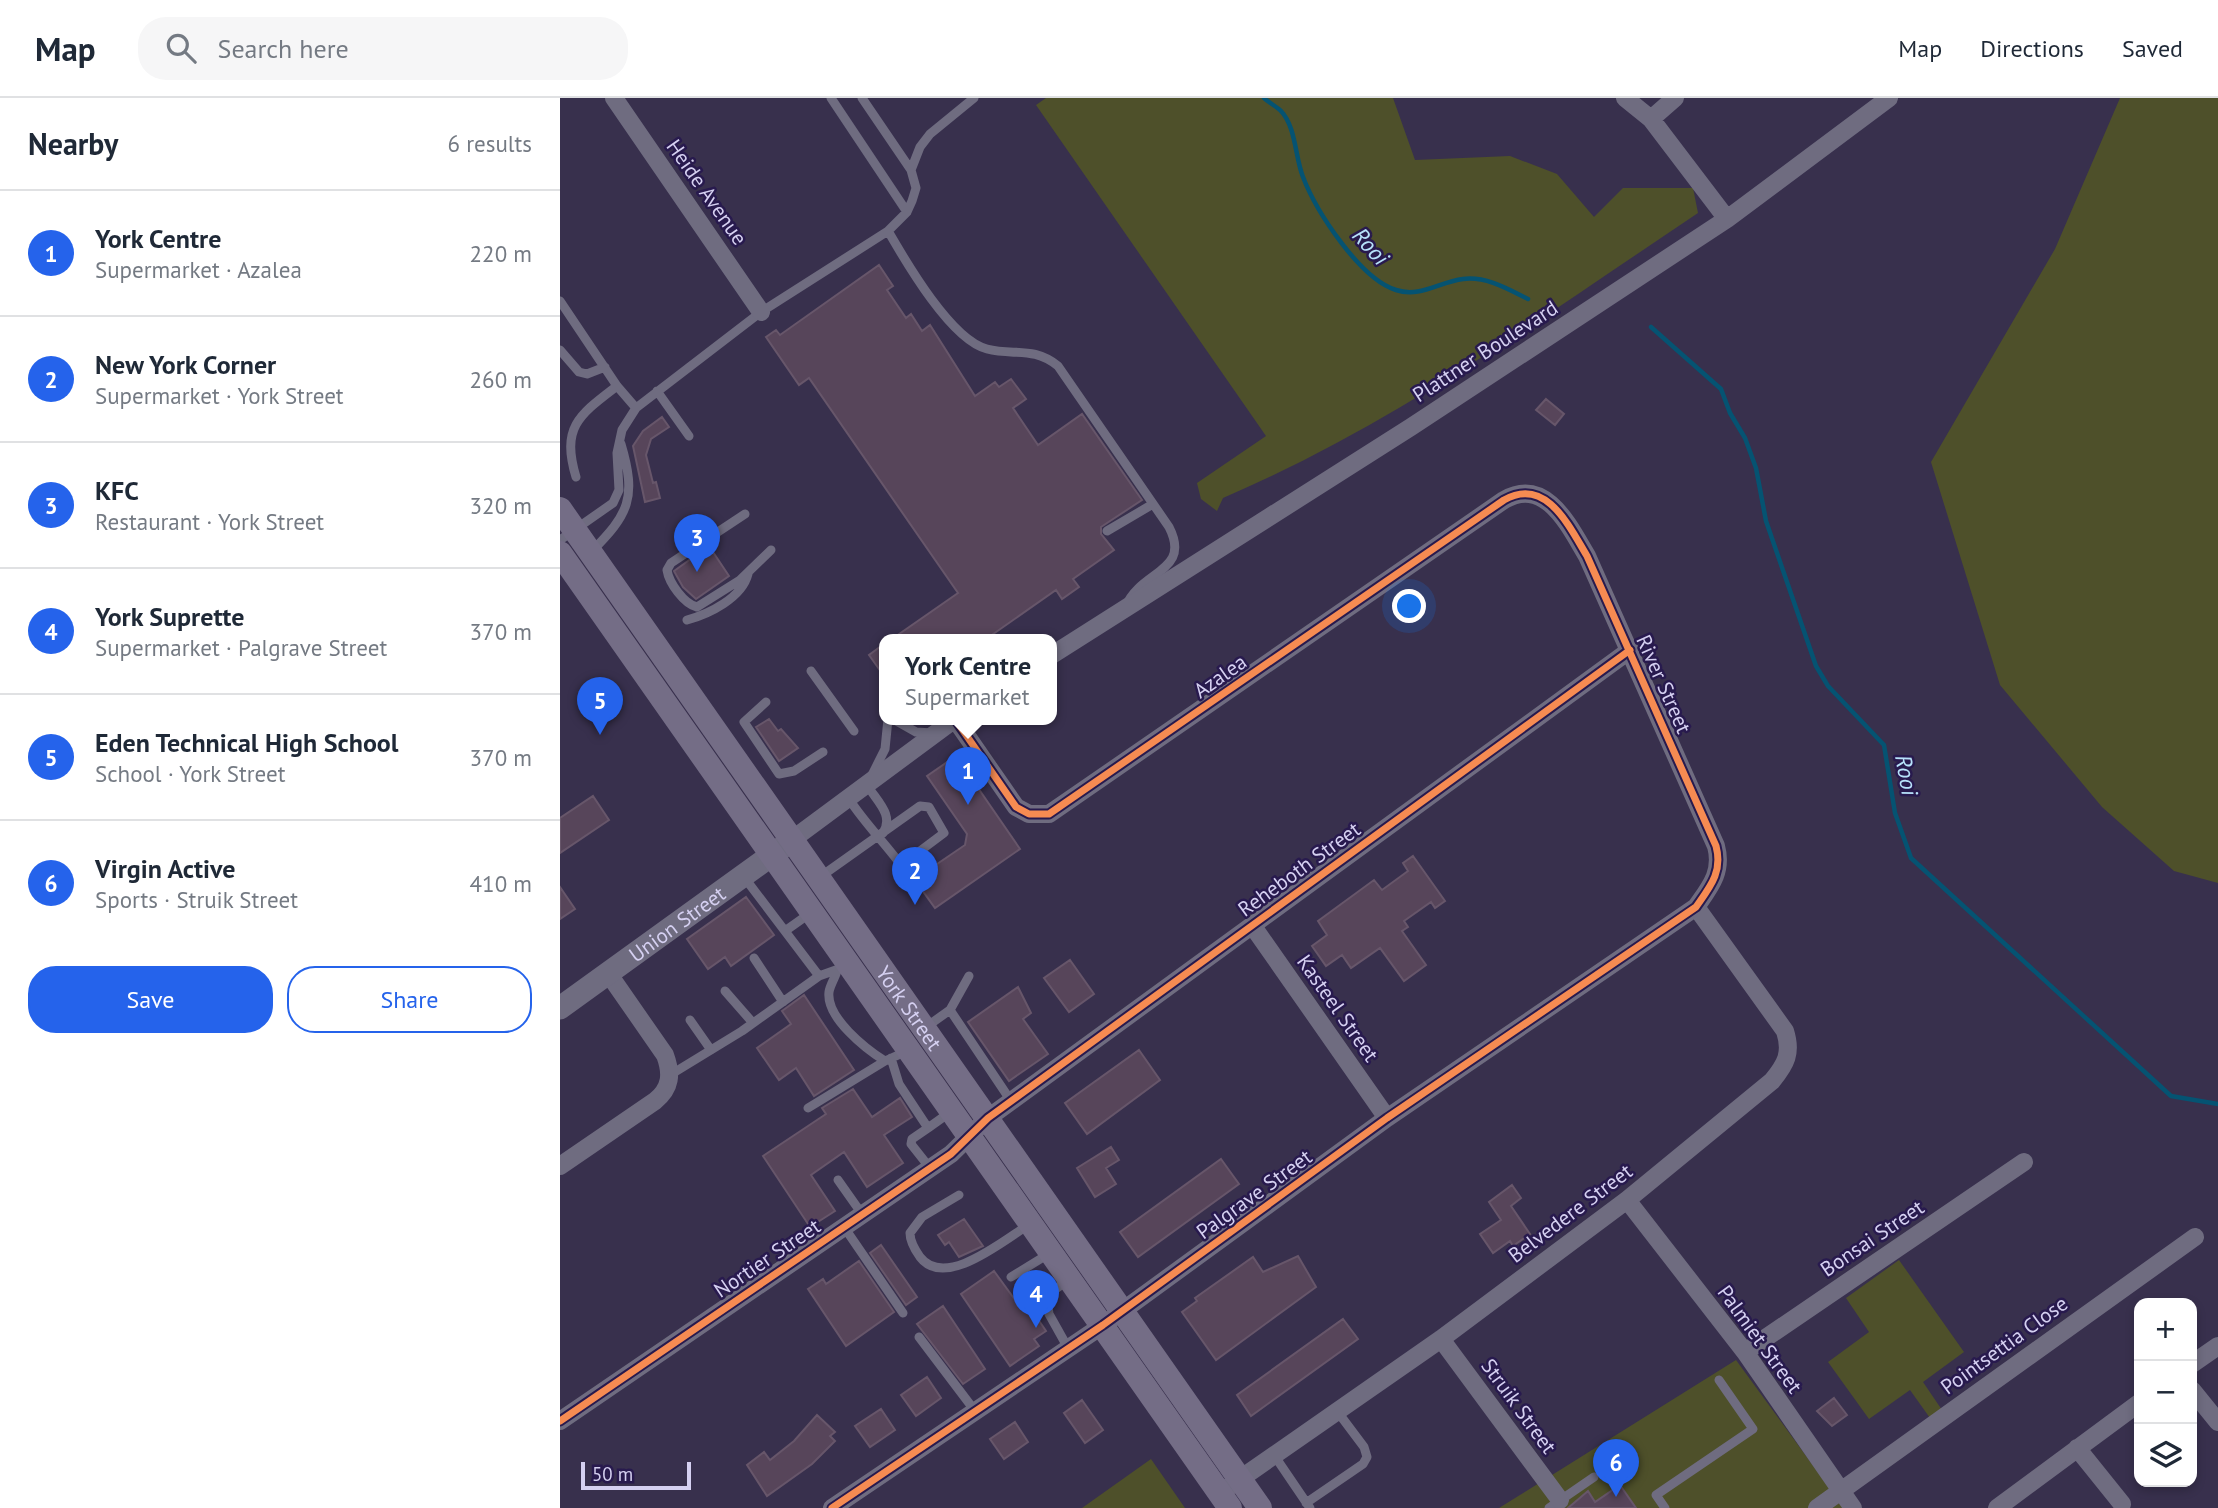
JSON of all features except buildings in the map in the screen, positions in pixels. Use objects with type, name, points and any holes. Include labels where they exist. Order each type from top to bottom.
[{"type":"main road","name":"York Street","points":[[560,509],[567,535],[591,552],[783,846],[813,911],[895,1056],[953,1110],[1070,1279],[1113,1318]]},
{"type":"main road","name":"York Street","points":[[563,563],[783,846],[824,875],[988,1118],[1113,1318],[1230,1494],[1260,1508]]},
{"type":"street","name":"Heide Avenue","points":[[614,98],[761,312]]},
{"type":"street","points":[[1625,98],[1651,119],[1727,219]]},
{"type":"street","points":[[1651,119],[1675,98]]},
{"type":"street","name":"Plattner Boulevard","points":[[1057,652],[1423,420],[1727,219],[1889,98]]},
{"type":"street","name":"River Street","points":[[1530,493],[1551,503],[1568,524],[1587,556],[1719,859],[1713,883],[1696,907]]},
{"type":"street","name":"Azalea","points":[[963,725],[1016,807],[1030,814],[1049,814],[1504,500],[1514,494],[1530,493]]},
{"type":"street","name":"Plattner Boulevard","points":[[1057,660],[1098,628]]},
{"type":"street","name":"Reheboth Street","points":[[988,1118],[1630,650]]},
{"type":"street","points":[[868,785],[935,733],[952,725]]},
{"type":"street","points":[[783,846],[954,725]]},
{"type":"street","name":"Union Street","points":[[560,1007],[783,846]]},
{"type":"street","name":"Palgrave Street","points":[[832,1508],[1113,1318],[1387,1118],[1696,907]]},
{"type":"street","name":"Belvedere Street","points":[[1230,1494],[1274,1455],[1441,1339],[1627,1200],[1772,1081],[1786,1064],[1790,1046],[1785,1031],[1696,907]]},
{"type":"street","name":"Kasteel Street","points":[[1252,925],[1387,1118]]},
{"type":"street","points":[[560,1166],[655,1101],[667,1088],[670,1075],[665,1055],[608,974]]},
{"type":"street","name":"Nortier Street","points":[[560,1421],[930,1168],[971,1136],[988,1118]]},
{"type":"street","name":"Bonsai Street","points":[[1745,1352],[2024,1162]]},
{"type":"street","name":"Palmiet Street","points":[[1627,1200],[1745,1352],[1853,1508]]},
{"type":"street","name":"Pointsettia Close","points":[[1817,1508],[2195,1237]]},
{"type":"street","name":"Struik Street","points":[[1441,1339],[1555,1504]]},
{"type":"street","points":[[2196,1361],[2218,1346]]},
{"type":"street","points":[[2197,1396],[2218,1422]]},
{"type":"street","points":[[1997,1508],[2134,1407]]},
{"type":"street","points":[[2077,1448],[2122,1504]]},
{"type":"lane","points":[[831,98],[907,212]]},
{"type":"lane","points":[[567,535],[608,508],[617,495],[617,453],[622,430],[636,408],[761,312],[888,231],[907,212],[916,188],[911,170],[862,98]]},
{"type":"lane","points":[[911,170],[920,147],[930,134],[974,98]]},
{"type":"lane","points":[[888,231],[949,321],[969,340],[988,349],[1044,355],[1058,366],[1153,504],[1177,543],[1177,551],[1163,568],[1131,594],[1124,611]]},
{"type":"lane","points":[[560,302],[617,386],[636,408]]},
{"type":"lane","points":[[560,351],[579,372],[587,374],[605,367]]},
{"type":"lane","points":[[576,477],[569,446],[577,419],[617,386]]},
{"type":"lane","points":[[657,391],[689,436]]},
{"type":"lane","points":[[563,563],[591,552],[626,510],[628,482],[620,442]]},
{"type":"lane","points":[[1107,531],[1153,504]]},
{"type":"lane","points":[[746,514],[671,563],[667,570],[687,602],[694,607],[701,606],[740,580],[771,550]]},
{"type":"lane","points":[[687,620],[702,616],[741,589],[748,572]]},
{"type":"lane","points":[[811,671],[855,731]]},
{"type":"lane","points":[[766,702],[744,722],[779,774],[794,771],[823,752]]},
{"type":"lane","points":[[880,837],[888,825],[888,815],[868,785],[885,749],[890,725]]},
{"type":"lane","points":[[903,725],[916,732],[935,733]]},
{"type":"lane","points":[[824,875],[880,837],[919,806],[929,807],[944,831],[942,836],[904,862],[898,861],[880,837],[870,831],[850,798]]},
{"type":"lane","points":[[888,815],[899,818],[908,815]]},
{"type":"lane","points":[[743,876],[819,976]]},
{"type":"lane","points":[[785,931],[813,911]]},
{"type":"lane","points":[[754,958],[783,1002]]},
{"type":"lane","points":[[670,1075],[753,1023],[819,976],[844,967]]},
{"type":"lane","points":[[844,967],[829,995],[834,1011],[856,1041],[895,1056]]},
{"type":"lane","points":[[926,1027],[950,1010],[969,976]]},
{"type":"lane","points":[[725,991],[753,1023]]},
{"type":"lane","points":[[950,1010],[1011,1101]]},
{"type":"lane","points":[[690,1020],[711,1050]]},
{"type":"lane","points":[[808,1108],[895,1056]]},
{"type":"lane","points":[[895,1056],[898,1084],[928,1128]]},
{"type":"lane","points":[[930,1168],[911,1144],[912,1139],[953,1110]]},
{"type":"lane","points":[[838,1180],[862,1214]]},
{"type":"lane","points":[[959,1195],[922,1217],[910,1233],[911,1242],[919,1255],[928,1266],[936,1270],[952,1269],[967,1262],[1031,1223]]},
{"type":"lane","points":[[844,1227],[903,1313]]},
{"type":"lane","points":[[1011,1277],[1051,1252]]},
{"type":"lane","points":[[1068,1348],[1052,1321],[1047,1300],[1050,1293],[1070,1279]]},
{"type":"lane","points":[[919,1337],[975,1411]]},
{"type":"lane","points":[[1665,1508],[1656,1495],[1752,1429],[1719,1380]]},
{"type":"lane","points":[[1274,1455],[1308,1505],[1363,1464],[1367,1457],[1364,1447],[1337,1411]]},
{"type":"lane","points":[[1555,1504],[1594,1477]]},
{"type":"green space","points":[[1046,98],[1393,98],[1415,160],[1510,156],[1557,174],[1594,217],[1623,188],[1693,188],[1698,213],[1467,367],[1348,437],[1223,498],[1217,511],[1201,499],[1197,483],[1266,436],[1036,105]]},
{"type":"green space","points":[[2120,98],[2218,98],[2218,883],[2174,871],[2102,807],[2000,685],[1931,462],[2055,249]]},
{"type":"green space","points":[[1899,1260],[1964,1352],[1923,1382],[1942,1410],[1930,1418],[1910,1390],[1869,1419],[1828,1362],[1869,1332],[1846,1298]]},
{"type":"green space","points":[[1736,1360],[1844,1508],[1499,1508]]},
{"type":"green space","points":[[1151,1459],[1185,1508],[1082,1508]]},
{"type":"waterway","name":"Rooi","points":[[1264,98],[1279,109],[1290,125],[1303,177],[1329,225],[1354,258],[1382,283],[1396,290],[1413,292],[1463,279],[1480,279],[1528,299]]},
{"type":"waterway","name":"Rooi","points":[[1651,327],[1721,389],[1730,413],[1745,438],[1756,468],[1766,521],[1816,666],[1828,686],[1884,745],[1895,813],[1911,858],[2171,1096],[2218,1104]]},
{"type":"cycle path","points":[[832,1508],[1103,1325],[1387,1118],[1696,907],[1714,879],[1718,864],[1716,846],[1587,556],[1564,519],[1544,499],[1532,494],[1519,494],[1504,500],[1049,814],[1029,814],[1016,807],[959,725]]},
{"type":"cycle path","points":[[560,1421],[951,1154],[988,1118],[1630,650]]},
{"type":"place","name":"KFC","points":[[697,572]]},
{"type":"place","name":"Eden Technical High School","points":[[600,735]]},
{"type":"place","name":"York Centre","points":[[968,805]]},
{"type":"place","name":"New York Corner","points":[[915,905]]},
{"type":"place","name":"York Suprette","points":[[1036,1328]]},
{"type":"place","name":"Virgin Active","points":[[1616,1497]]}]
